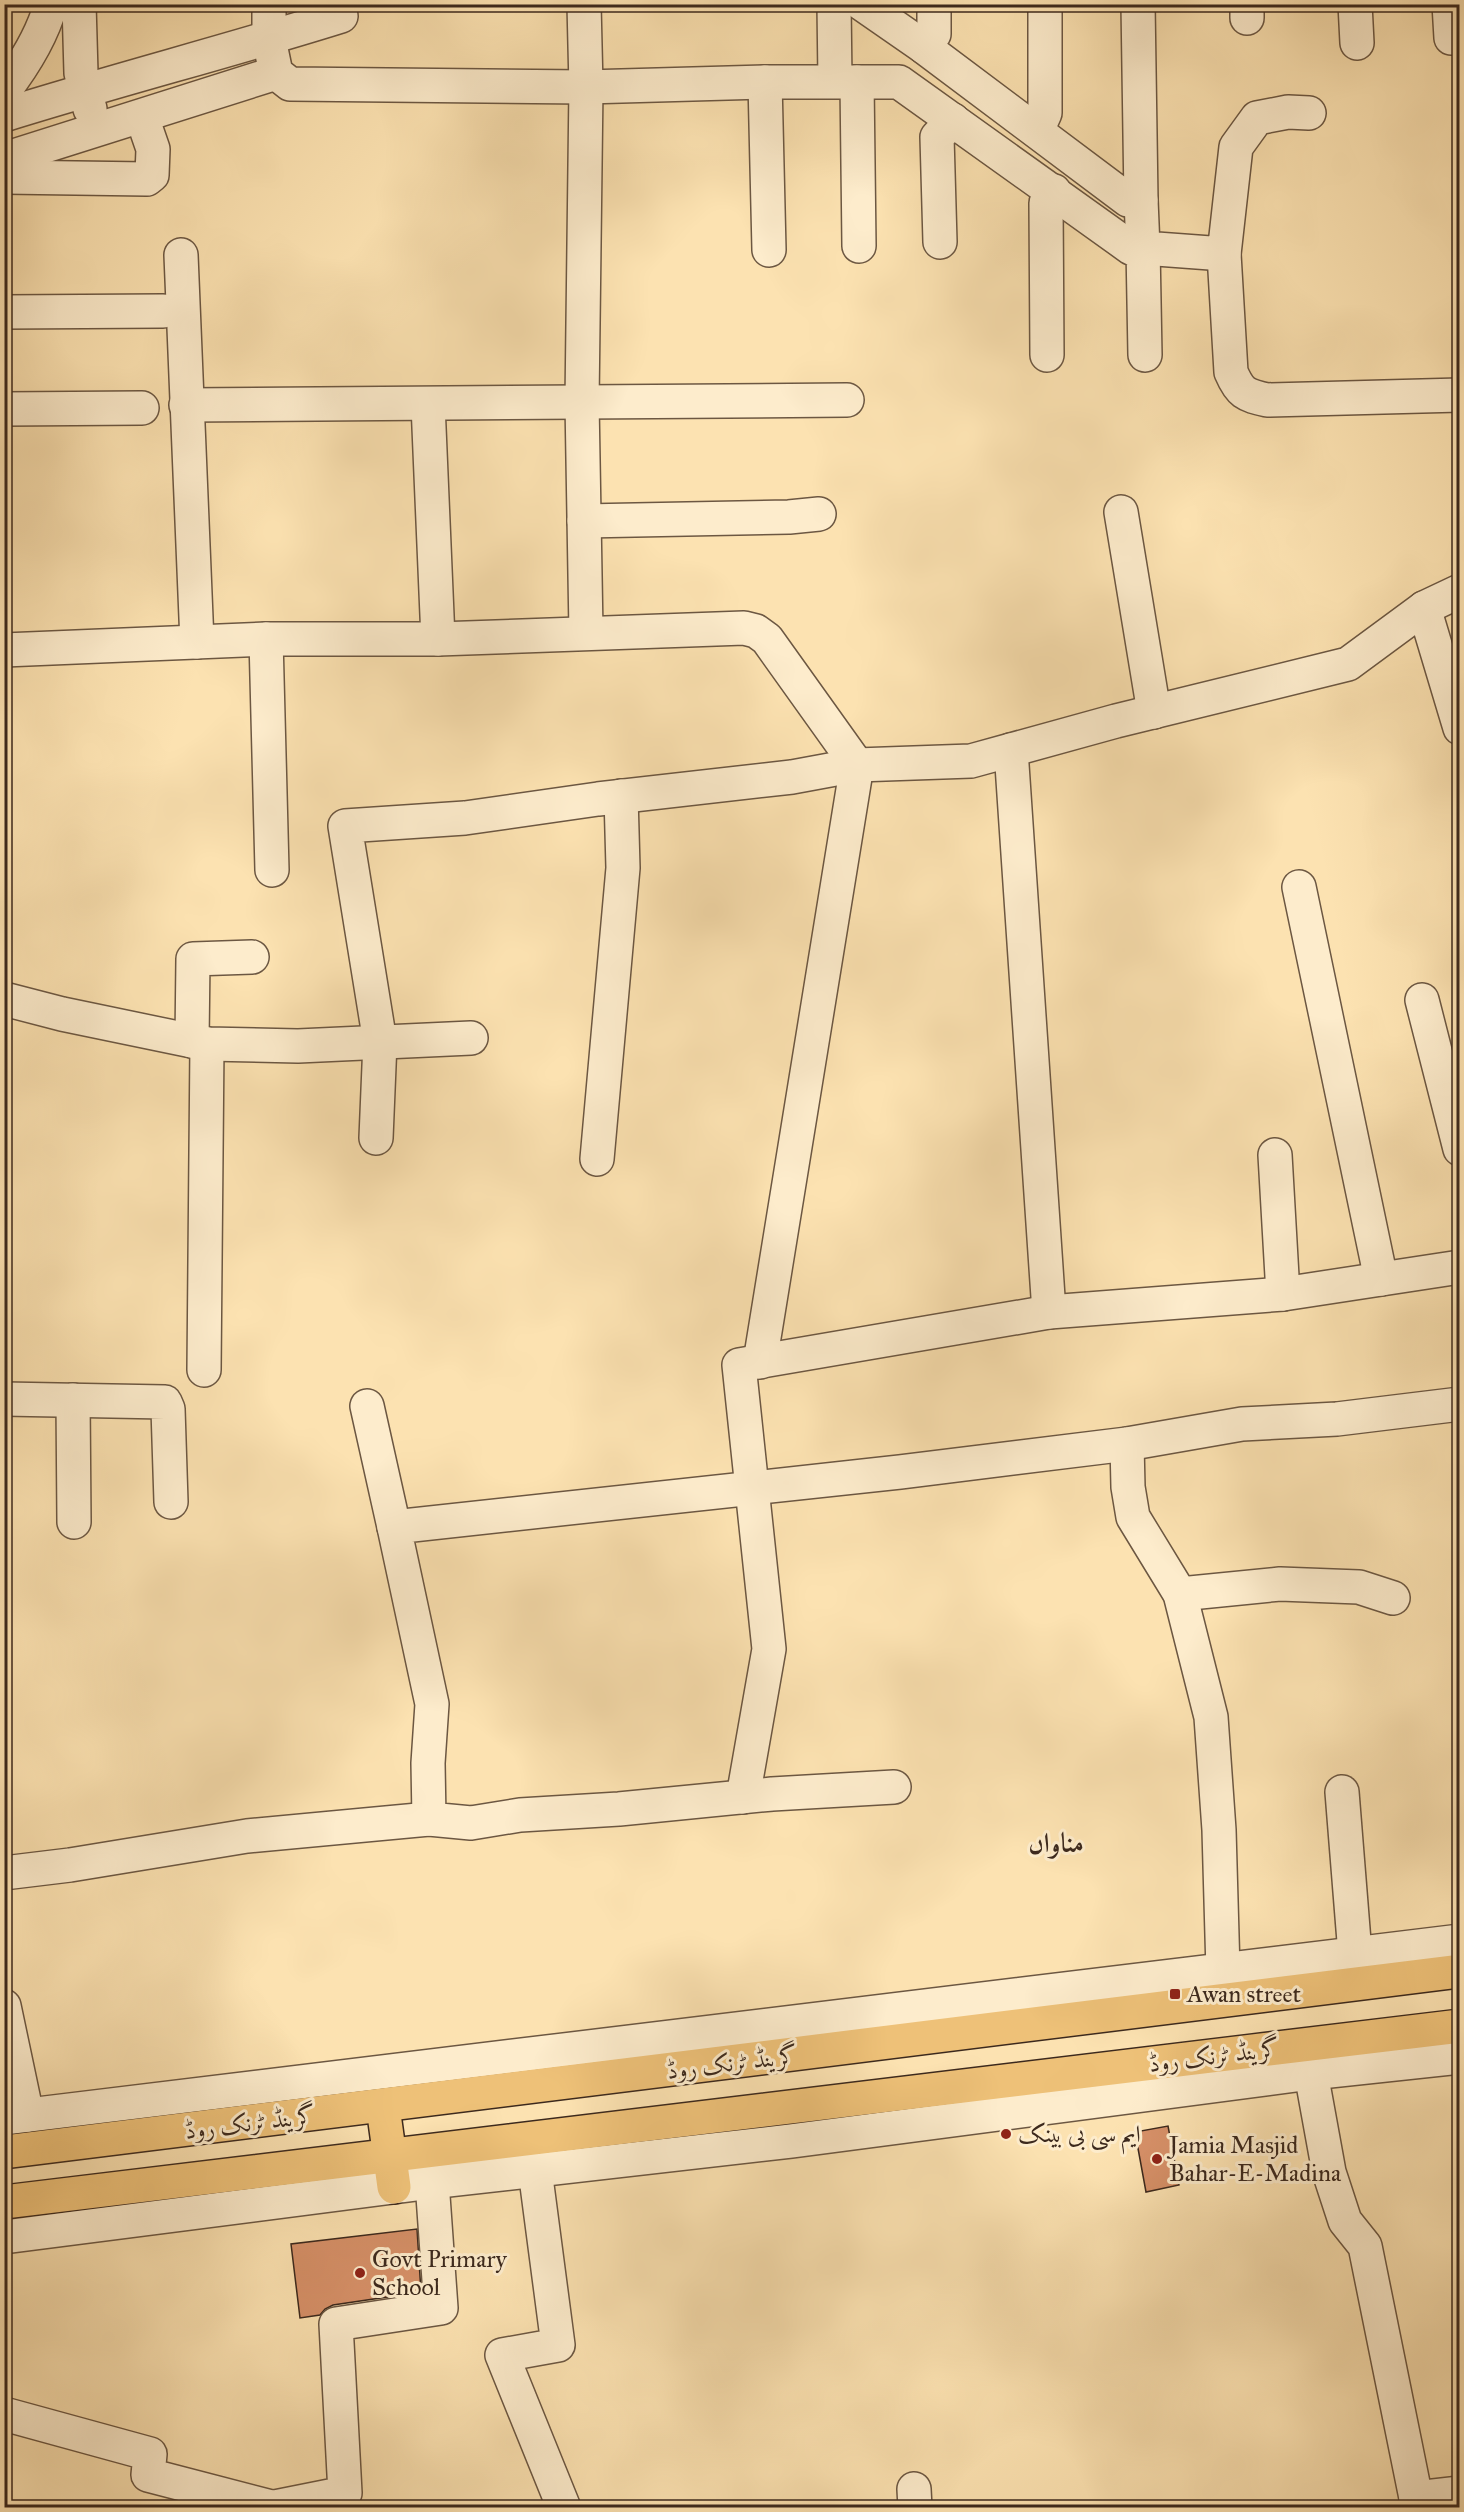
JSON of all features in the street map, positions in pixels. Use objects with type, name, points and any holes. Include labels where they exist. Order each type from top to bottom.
[{"type":"highway","name":"گرینڈ ٹرنک روڈ","points":[[4,2152],[422,2102],[1144,1996],[1324,1973],[1460,1971]]},
{"type":"highway","name":"گرینڈ ٹرنک روڈ","points":[[4,2202],[1460,2026]]},
{"type":"highway","points":[[383,2107],[394,2187]]},
{"type":"street","points":[[269,4],[269,39],[276,73],[290,84],[586,87],[765,82],[899,82],[1131,248],[1224,254]]},
{"type":"street","points":[[584,4],[586,87],[582,402],[586,632]]},
{"type":"street","points":[[834,4],[845,82],[859,246]]},
{"type":"street","points":[[862,4],[924,47],[1128,200],[1141,200]]},
{"type":"street","points":[[924,47],[934,34],[934,4]]},
{"type":"street","points":[[1036,131],[1045,114],[1044,4]]},
{"type":"street","points":[[1138,4],[1145,356]]},
{"type":"street","points":[[1355,4],[1357,43]]},
{"type":"street","points":[[1449,4],[1451,38]]},
{"type":"street","points":[[65,6],[84,90],[97,130]]},
{"type":"street","points":[[4,91],[41,33],[65,6]]},
{"type":"street","points":[[4,115],[341,16]]},
{"type":"street","points":[[4,159],[276,73]]},
{"type":"street","points":[[765,82],[769,250]]},
{"type":"street","points":[[1308,114],[1288,112],[1257,118],[1236,147],[1224,254],[1231,372],[1238,388],[1249,396],[1267,400],[1460,395]]},
{"type":"street","points":[[4,177],[147,179],[152,175],[154,157],[142,117]]},
{"type":"street","points":[[940,242],[937,137],[953,120]]},
{"type":"street","points":[[1047,356],[1046,203],[1054,191]]},
{"type":"street","points":[[181,255],[197,642]]},
{"type":"street","points":[[4,312],[163,311]]},
{"type":"street","points":[[186,405],[847,400]]},
{"type":"street","points":[[429,404],[438,639]]},
{"type":"street","points":[[4,409],[142,408]]},
{"type":"street","points":[[1121,512],[1154,712]]},
{"type":"street","points":[[584,521],[789,517],[819,514]]},
{"type":"street","points":[[376,1138],[380,1042],[345,826],[465,818],[621,796],[792,777],[856,765],[971,761],[1154,712],[1348,664],[1424,608],[1460,591]]},
{"type":"street","points":[[1424,608],[1460,728]]},
{"type":"street","points":[[4,651],[266,639],[438,639],[744,628],[756,630],[767,639],[856,765],[760,1362]]},
{"type":"street","points":[[266,639],[272,870]]},
{"type":"street","points":[[1011,750],[1048,1312]]},
{"type":"street","points":[[597,1159],[623,868],[621,796]]},
{"type":"street","points":[[1299,887],[1381,1279]]},
{"type":"street","points":[[204,1370],[200,1042],[193,958],[252,957]]},
{"type":"street","points":[[4,999],[62,1014],[200,1042],[298,1046],[471,1038]]},
{"type":"street","points":[[1422,1000],[1460,1149]]},
{"type":"street","points":[[1275,1155],[1283,1294]]},
{"type":"street","points":[[743,1797],[769,1650],[739,1365],[1048,1312],[1283,1294],[1460,1267]]},
{"type":"street","points":[[4,1400],[165,1402],[168,1409],[171,1502]]},
{"type":"street","points":[[73,1400],[74,1522]]},
{"type":"street","points":[[394,1527],[1127,1444],[1242,1424],[1337,1419],[1460,1404]]},
{"type":"street","points":[[367,1406],[432,1704],[428,1763],[429,1819]]},
{"type":"street","points":[[1127,1444],[1128,1487],[1133,1517],[1180,1594],[1211,1717],[1220,1830],[1223,1971]]},
{"type":"street","points":[[1180,1594],[1290,1584],[1359,1587],[1393,1598]]},
{"type":"street","points":[[4,1873],[70,1865],[247,1836],[429,1819],[471,1823],[520,1815],[894,1787]]},
{"type":"street","points":[[1342,1792],[1355,1954]]},
{"type":"street","points":[[4,2006],[16,2116],[416,2068],[1144,1996],[1223,1971],[1324,1973],[1355,1954],[1460,1941]]},
{"type":"street","points":[[4,2237],[432,2182],[791,2141],[1311,2073],[1460,2057]]},
{"type":"street","points":[[416,2068],[422,2102]]},
{"type":"street","points":[[1311,2073],[1329,2172],[1345,2221],[1365,2246],[1417,2503],[1460,2493]]},
{"type":"street","points":[[535,2170],[558,2345],[502,2355],[564,2508]]},
{"type":"street","points":[[4,2414],[150,2454],[148,2475],[275,2507],[345,2493],[336,2324],[441,2308],[432,2182]]},
{"type":"building","name":"Jamia Masjid Bahar-E-Madina","points":[[1168,2126],[1179,2185],[1146,2192],[1135,2132]]},
{"type":"building","name":"Govt Primary School","points":[[417,2229],[421,2292],[333,2305],[320,2315],[300,2318],[291,2244]]},
{"type":"place","name":"Awan street","points":[[1175,1994]]},
{"type":"place","name":"ایم سی بی بینک","points":[[1006,2134]]},
{"type":"place","name":"Jamia Masjid Bahar-E-Madina","points":[[1157,2159]]},
{"type":"place","name":"Govt Primary School","points":[[360,2273]]},
{"type":"district","name":"مناواں","points":[[1056,1842]]}]
